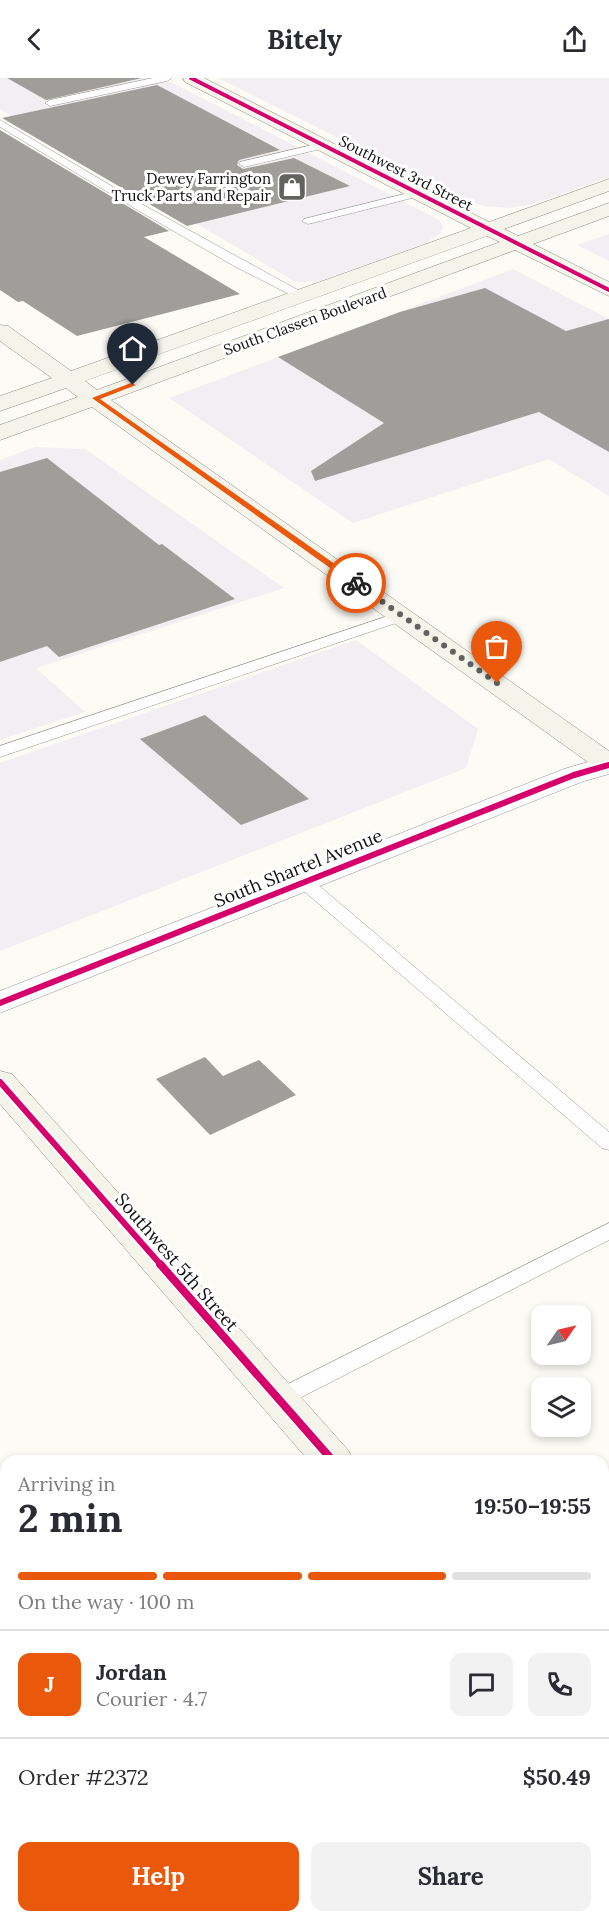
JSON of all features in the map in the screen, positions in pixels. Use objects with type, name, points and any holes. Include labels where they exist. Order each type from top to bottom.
[{"type":"main road","name":"Southwest 3rd Street","points":[[191,78],[609,290]]},
{"type":"main road","name":"South Classen Boulevard","points":[[0,404],[609,185]]},
{"type":"main road","name":"South Classen Boulevard","points":[[0,433],[609,209]]},
{"type":"main road","points":[[0,331],[609,765]]},
{"type":"main road","name":"Southwest 5th Street","points":[[0,1082],[328,1455]]},
{"type":"street","name":"South Shartel Avenue","points":[[0,1003],[574,775],[609,765]]},
{"type":"lane","points":[[50,103],[167,78]]},
{"type":"lane","points":[[0,123],[152,214],[238,263],[301,295]]},
{"type":"lane","points":[[244,164],[325,145]]},
{"type":"lane","points":[[308,221],[420,193]]},
{"type":"lane","points":[[0,752],[403,616]]},
{"type":"lane","points":[[304,882],[609,1143]]},
{"type":"lane","points":[[278,1399],[609,1231]]},
{"type":"shaded area","points":[[0,78],[163,78],[439,220],[443,226],[441,233],[425,243],[320,281],[296,282],[0,109]]},
{"type":"shaded area","points":[[218,78],[609,78],[609,177],[533,204],[510,208],[467,202]]},
{"type":"shaded area","points":[[609,234],[609,261],[577,245]]},
{"type":"shaded area","points":[[513,269],[609,319],[609,496],[549,459],[353,523],[169,398]]},
{"type":"shaded area","points":[[35,447],[85,449],[284,588],[36,668],[85,712],[0,740],[0,460]]},
{"type":"shaded area","points":[[356,640],[478,729],[466,768],[0,951],[0,763]]},
{"type":"building","points":[[7,78],[142,78],[46,100]]},
{"type":"building","points":[[157,85],[280,150],[239,160],[237,165],[243,169],[294,158],[350,186],[187,226],[2,118]]},
{"type":"building","points":[[0,130],[169,231],[144,237],[240,294],[77,336],[23,301],[18,302],[0,290]]},
{"type":"building","points":[[485,288],[566,331],[609,319],[609,452],[539,412],[315,481],[311,471],[384,423],[278,357],[400,312]]},
{"type":"building","points":[[47,458],[159,545],[162,544],[235,599],[59,657],[47,646],[0,662],[0,472]]},
{"type":"building","points":[[205,715],[309,799],[241,825],[140,739]]},
{"type":"building","points":[[205,1057],[223,1076],[259,1060],[296,1095],[210,1135],[156,1079]]},
{"type":"cycle path","points":[[191,78],[609,290]]},
{"type":"cycle path","points":[[0,1003],[574,775],[609,765]]},
{"type":"cycle path","points":[[0,1082],[328,1455]]},
{"type":"way so far","points":[[356,583],[497,683]]},
{"type":"place","name":"Dewey Farrington Truck Parts and Repair","points":[[292,187]]},
{"type":"route","points":[[133,385],[95,398],[356,583]]}]
